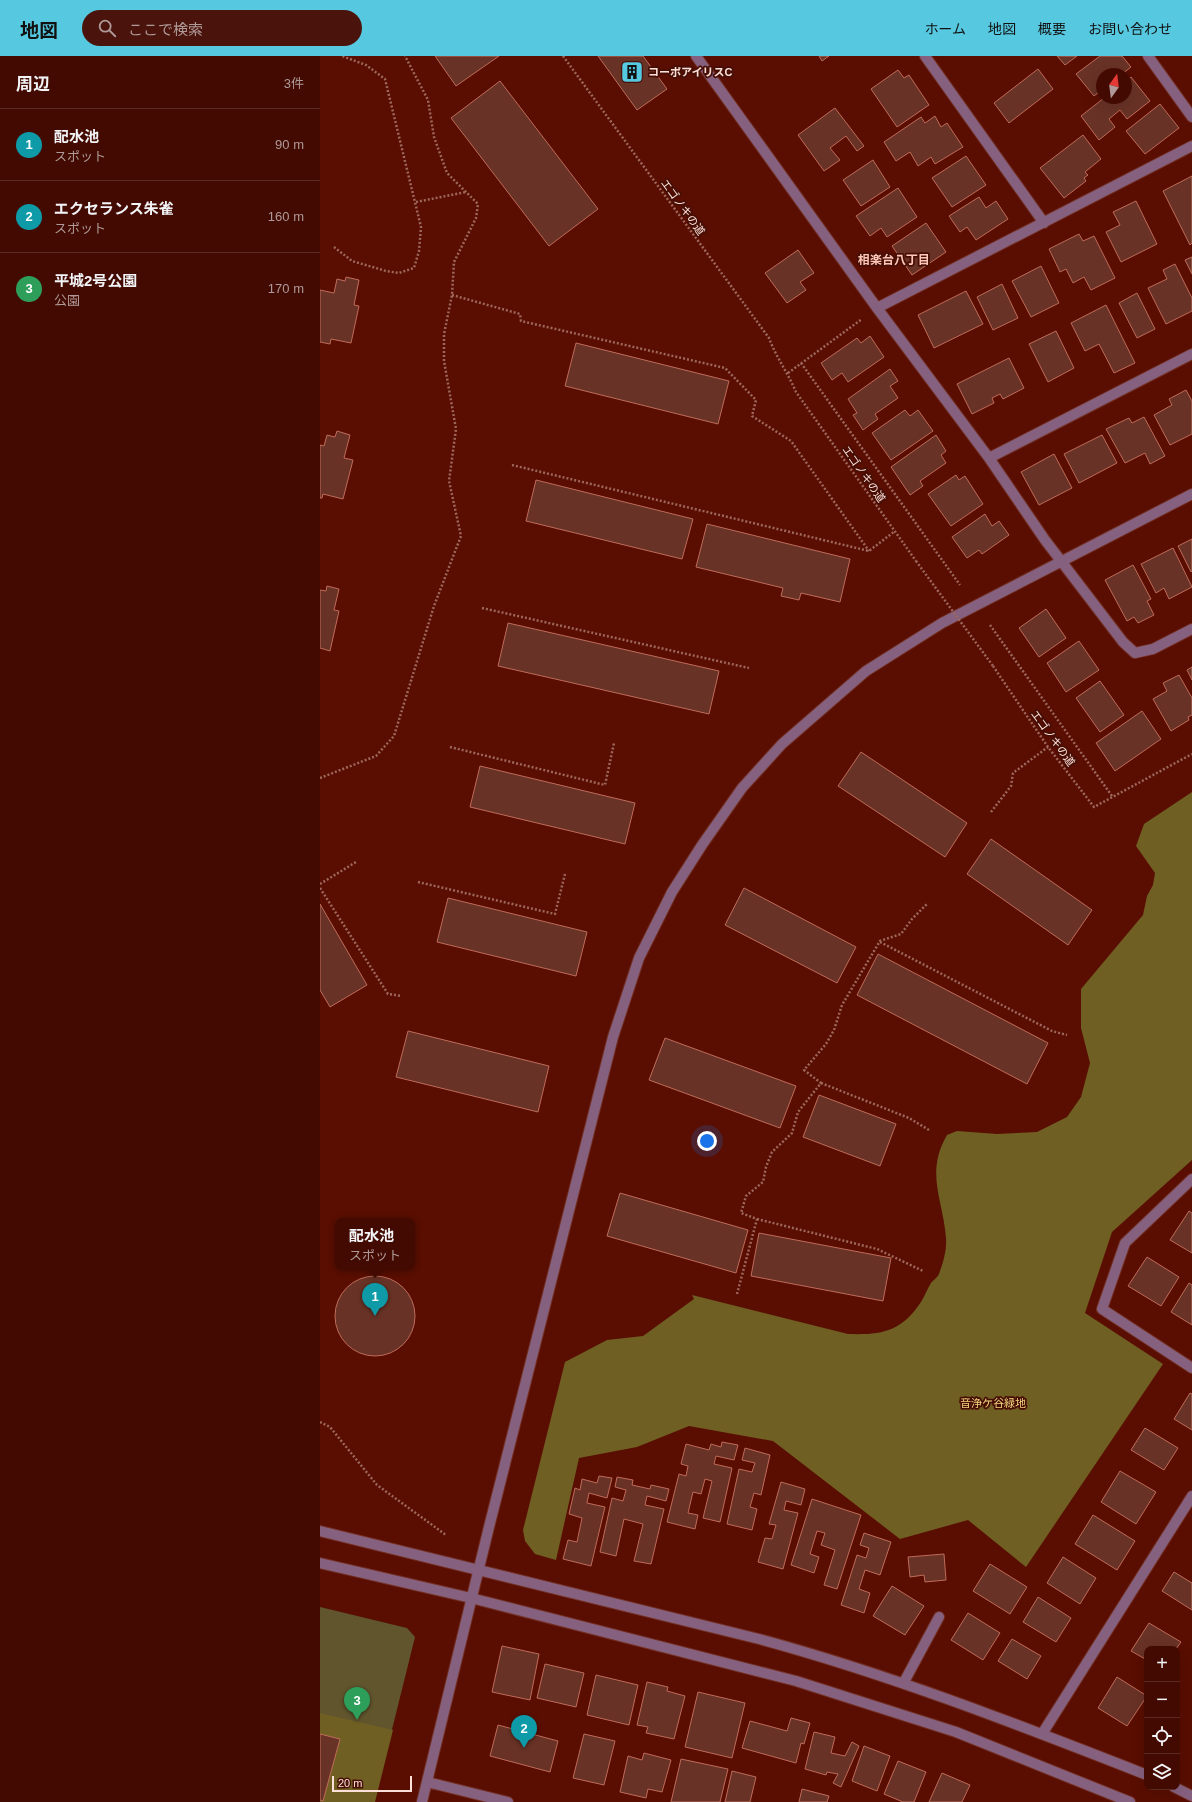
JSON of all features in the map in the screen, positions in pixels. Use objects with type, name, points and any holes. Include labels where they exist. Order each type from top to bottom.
[{"type":"street","points":[[696,56],[877,308],[989,458],[1060,561],[1122,642],[1135,653],[1153,649],[1192,629]]},
{"type":"street","points":[[925,56],[1044,224]]},
{"type":"street","points":[[1148,56],[1192,117]]},
{"type":"street","points":[[877,308],[1044,224],[1192,146]]},
{"type":"street","points":[[989,458],[1192,354]]},
{"type":"street","points":[[422,1802],[478,1569],[612,1037],[640,958],[672,892],[702,845],[742,788],[782,744],[866,671],[942,623],[1192,494]]},
{"type":"street","points":[[1190,1184],[1125,1243],[1102,1309],[1192,1368]]},
{"type":"street","points":[[1042,1734],[1192,1496]]},
{"type":"street","points":[[320,1531],[478,1569],[826,1657],[904,1682],[1144,1774]]},
{"type":"street","points":[[320,1563],[471,1598],[796,1681],[956,1732],[1130,1802]]},
{"type":"street","points":[[904,1682],[939,1618]]},
{"type":"street","points":[[427,1782],[508,1802]]},
{"type":"street","points":[[1180,1790],[1192,1796]]},
{"type":"path","points":[[334,247],[352,261],[386,271],[399,273],[414,268],[419,251],[421,227],[385,79],[366,65],[342,56]]},
{"type":"path","points":[[320,778],[376,756],[394,736],[434,606],[461,536],[449,481],[456,429],[444,361],[444,334],[452,295],[454,262],[476,218],[478,204],[447,173],[434,137],[428,100],[405,56]]},
{"type":"path","name":"エゴノキの道","points":[[563,56],[769,338],[777,358],[788,373],[796,392],[916,561],[993,666],[1048,747],[1094,807],[1192,754]]},
{"type":"path","points":[[416,202],[466,192]]},
{"type":"path","points":[[452,295],[520,314],[521,321],[725,368],[756,400],[752,416],[791,441],[869,551]]},
{"type":"path","points":[[788,373],[877,308]]},
{"type":"path","points":[[801,363],[960,585]]},
{"type":"path","points":[[512,465],[869,551]]},
{"type":"path","points":[[869,551],[895,531]]},
{"type":"path","points":[[482,608],[749,668]]},
{"type":"path","points":[[990,625],[1112,796]]},
{"type":"path","points":[[450,747],[605,786],[614,743]]},
{"type":"path","points":[[991,812],[1011,786],[1013,773],[1048,747]]},
{"type":"path","points":[[320,884],[356,862]]},
{"type":"path","points":[[418,882],[555,914],[565,874]]},
{"type":"path","points":[[320,888],[388,994],[402,996]]},
{"type":"path","points":[[928,903],[912,919],[901,934],[880,942],[842,1005],[834,1030],[826,1044],[804,1070],[821,1083],[910,1118],[929,1130]]},
{"type":"path","points":[[880,942],[1052,1030],[1067,1035]]},
{"type":"path","points":[[821,1083],[798,1112],[792,1133],[772,1152],[766,1167],[763,1182],[746,1196],[741,1213],[756,1219],[877,1249],[923,1271]]},
{"type":"path","points":[[737,1294],[756,1219]]},
{"type":"path","points":[[320,1422],[330,1427],[377,1485],[446,1535]]},
{"type":"shaded area","points":[[320,1607],[407,1628],[415,1637],[374,1802],[320,1802]]},
{"type":"green space","name":"音浄ケ谷緑地","points":[[1192,792],[1192,1160],[1112,1232],[1085,1313],[1163,1364],[1026,1567],[968,1520],[900,1539],[773,1441],[689,1426],[637,1447],[579,1458],[556,1560],[535,1554],[525,1541],[523,1530],[565,1362],[607,1340],[643,1336],[694,1299],[692,1295],[848,1334],[871,1334],[890,1330],[906,1320],[914,1312],[931,1283],[939,1274],[945,1252],[946,1238],[936,1174],[937,1162],[947,1135],[957,1131],[997,1134],[1037,1132],[1067,1117],[1081,1097],[1090,1063],[1081,1028],[1081,989],[1143,915],[1147,896],[1153,885],[1155,873],[1136,846],[1144,824]]},
{"type":"green space","points":[[320,1713],[393,1730],[375,1802],[320,1802]]},
{"type":"building","points":[[435,56],[499,56],[456,86]]},
{"type":"building","name":"コーポアイリスC","points":[[598,56],[643,56],[667,89],[637,110]]},
{"type":"building","points":[[819,56],[829,56],[822,61]]},
{"type":"building","points":[[1057,56],[1077,56],[1065,65]]},
{"type":"building","points":[[1100,56],[1122,56],[1131,67],[1096,68],[1096,94],[1094,96],[1076,74]]},
{"type":"building","points":[[1038,69],[1053,89],[1009,123],[994,103]]},
{"type":"building","points":[[898,70],[904,78],[909,75],[929,105],[897,127],[871,89]]},
{"type":"building","points":[[1132,78],[1150,101],[1127,119],[1120,110],[1109,119],[1115,127],[1099,140],[1081,116],[1096,104],[1132,104]]},
{"type":"building","points":[[500,81],[598,209],[549,246],[451,118]]},
{"type":"building","points":[[1160,104],[1179,128],[1145,154],[1126,131]]},
{"type":"building","points":[[835,108],[864,146],[857,151],[846,136],[830,148],[840,160],[824,171],[798,135]]},
{"type":"building","points":[[935,116],[941,127],[947,123],[963,147],[935,164],[931,157],[918,166],[910,152],[896,161],[884,142],[921,117],[925,123]]},
{"type":"building","points":[[1083,135],[1101,159],[1085,172],[1088,175],[1084,178],[1086,181],[1064,198],[1040,168]]},
{"type":"building","points":[[966,156],[986,185],[952,207],[932,178]]},
{"type":"building","points":[[873,160],[890,187],[861,206],[843,180]]},
{"type":"building","points":[[1192,176],[1192,243],[1190,245],[1163,191]]},
{"type":"building","points":[[898,188],[917,217],[887,237],[881,228],[870,236],[856,216]]},
{"type":"building","points":[[979,197],[986,208],[996,201],[1008,219],[976,240],[967,227],[960,232],[949,216]]},
{"type":"building","points":[[1136,201],[1157,244],[1121,262],[1106,232],[1120,225],[1113,212]]},
{"type":"building","points":[[926,223],[946,252],[912,275],[892,246]]},
{"type":"building","points":[[1079,234],[1083,241],[1094,236],[1115,278],[1091,290],[1084,277],[1073,283],[1066,269],[1060,272],[1049,249]]},
{"type":"building","points":[[798,250],[814,273],[800,282],[806,290],[787,303],[765,273]]},
{"type":"building","points":[[1192,257],[1192,274],[1185,260]]},
{"type":"building","points":[[1175,264],[1192,298],[1192,311],[1166,324],[1148,288],[1167,279],[1163,270]]},
{"type":"building","points":[[1041,266],[1059,303],[1031,317],[1012,281]]},
{"type":"building","points":[[346,277],[359,280],[354,305],[359,306],[351,343],[331,339],[330,344],[320,342],[320,290],[334,293],[337,279],[345,281]]},
{"type":"building","points":[[1002,284],[1018,318],[993,330],[977,297]]},
{"type":"building","points":[[966,291],[983,324],[934,348],[918,315]]},
{"type":"building","points":[[1137,293],[1155,329],[1137,338],[1119,303]]},
{"type":"building","points":[[1106,305],[1135,363],[1114,373],[1099,344],[1085,351],[1071,323]]},
{"type":"building","points":[[1056,331],[1074,368],[1048,382],[1029,344]]},
{"type":"building","points":[[870,336],[884,357],[848,382],[842,373],[832,380],[821,363],[857,338],[861,343]]},
{"type":"building","points":[[576,343],[729,381],[718,424],[565,386]]},
{"type":"building","points":[[1009,358],[1024,388],[1003,399],[1000,394],[992,398],[994,403],[972,414],[957,384]]},
{"type":"building","points":[[890,369],[898,381],[890,386],[898,398],[875,414],[878,419],[863,430],[853,415],[857,413],[848,399]]},
{"type":"building","points":[[1186,390],[1192,401],[1192,434],[1170,445],[1154,415],[1172,405],[1169,399]]},
{"type":"building","points":[[905,410],[910,416],[918,410],[933,431],[891,460],[872,433]]},
{"type":"building","points":[[1144,417],[1165,456],[1150,464],[1145,453],[1125,463],[1106,429],[1129,418],[1132,423]]},
{"type":"building","points":[[337,431],[350,435],[344,458],[353,460],[343,499],[323,494],[322,498],[320,498],[320,445],[324,446],[327,435],[335,437]]},
{"type":"building","points":[[936,435],[946,451],[941,455],[946,463],[920,481],[923,486],[910,495],[891,467]]},
{"type":"building","points":[[1102,435],[1117,463],[1079,483],[1064,454]]},
{"type":"building","points":[[1054,454],[1072,488],[1039,505],[1021,472]]},
{"type":"building","points":[[956,475],[959,480],[965,476],[983,504],[951,526],[928,494]]},
{"type":"building","points":[[536,480],[693,519],[682,559],[526,521]]},
{"type":"building","points":[[985,514],[992,526],[999,521],[1009,535],[982,554],[979,550],[967,558],[952,537]]},
{"type":"building","points":[[707,524],[850,559],[840,602],[801,593],[799,600],[781,596],[783,588],[696,567]]},
{"type":"building","points":[[1192,539],[1192,571],[1191,572],[1178,546]]},
{"type":"building","points":[[1173,548],[1192,587],[1169,599],[1164,588],[1156,593],[1141,564]]},
{"type":"building","points":[[1133,565],[1151,599],[1147,601],[1154,615],[1138,623],[1134,617],[1127,621],[1105,580]]},
{"type":"building","points":[[327,586],[339,589],[334,610],[339,611],[330,651],[320,648],[320,590],[326,591]]},
{"type":"building","points":[[1046,609],[1066,638],[1039,657],[1019,628]]},
{"type":"building","points":[[508,623],[719,671],[709,714],[498,666]]},
{"type":"building","points":[[1079,641],[1099,670],[1066,692],[1047,663]]},
{"type":"building","points":[[1192,667],[1192,680],[1187,670]]},
{"type":"building","points":[[1179,675],[1192,698],[1192,715],[1188,717],[1189,720],[1171,731],[1153,699],[1167,691],[1163,683]]},
{"type":"building","points":[[1100,681],[1124,715],[1100,732],[1076,698]]},
{"type":"building","points":[[1142,711],[1161,739],[1115,771],[1096,743]]},
{"type":"building","points":[[861,752],[967,823],[945,857],[838,786]]},
{"type":"building","points":[[480,766],[635,803],[625,844],[470,807]]},
{"type":"building","points":[[991,839],[1092,910],[1068,945],[967,874]]},
{"type":"building","points":[[744,888],[856,947],[837,983],[725,925]]},
{"type":"building","points":[[448,898],[587,932],[576,976],[437,942]]},
{"type":"building","points":[[320,904],[367,985],[330,1007],[320,990]]},
{"type":"building","points":[[878,954],[1048,1043],[1027,1084],[857,995]]},
{"type":"building","points":[[408,1031],[549,1066],[538,1112],[396,1077]]},
{"type":"building","points":[[665,1038],[796,1086],[780,1128],[649,1080]]},
{"type":"building","points":[[819,1095],[896,1124],[880,1166],[803,1137]]},
{"type":"building","points":[[620,1193],[748,1230],[736,1273],[607,1236]]},
{"type":"building","points":[[1189,1211],[1192,1213],[1192,1253],[1170,1240]]},
{"type":"building","points":[[759,1233],[891,1258],[883,1301],[751,1276]]},
{"type":"building","points":[[1147,1257],[1179,1277],[1161,1306],[1128,1286]]},
{"type":"building","points":[[375,1276],[390,1279],[403,1288],[412,1301],[415,1316],[412,1331],[403,1344],[390,1353],[375,1356],[360,1353],[347,1344],[338,1331],[335,1316],[338,1301],[347,1288],[360,1279]]},
{"type":"building","points":[[1189,1283],[1192,1285],[1192,1325],[1171,1312]]},
{"type":"building","points":[[1190,1393],[1192,1394],[1192,1430],[1174,1419]]},
{"type":"building","points":[[1145,1428],[1178,1448],[1164,1470],[1131,1450]]},
{"type":"building","points":[[722,1442],[738,1445],[734,1460],[716,1456],[714,1464],[732,1468],[720,1522],[703,1518],[712,1481],[705,1479],[701,1494],[693,1492],[688,1513],[698,1515],[695,1529],[667,1522],[679,1474],[686,1476],[688,1466],[681,1464],[686,1444],[709,1450],[711,1444],[721,1447]]},
{"type":"building","points":[[745,1448],[770,1455],[761,1495],[754,1493],[750,1507],[757,1509],[752,1530],[727,1524],[739,1469],[752,1472],[755,1463],[742,1460]]},
{"type":"building","points":[[1120,1471],[1156,1492],[1136,1524],[1101,1502]]},
{"type":"building","points":[[599,1476],[612,1478],[607,1498],[589,1493],[587,1503],[605,1507],[591,1566],[563,1559],[568,1540],[577,1542],[582,1518],[569,1514],[575,1488],[580,1490],[582,1479],[597,1483]]},
{"type":"building","points":[[617,1477],[633,1480],[632,1485],[650,1489],[651,1485],[669,1489],[666,1501],[647,1496],[645,1505],[664,1509],[651,1564],[634,1561],[643,1524],[624,1519],[616,1556],[600,1552],[612,1498],[623,1501],[626,1490],[615,1487]]},
{"type":"building","points":[[781,1482],[805,1489],[801,1505],[786,1501],[784,1510],[798,1513],[783,1569],[758,1562],[765,1538],[772,1539],[776,1525],[769,1524]]},
{"type":"building","points":[[812,1499],[861,1515],[837,1589],[824,1585],[835,1550],[821,1545],[825,1533],[817,1531],[810,1554],[819,1557],[814,1573],[791,1565]]},
{"type":"building","points":[[1093,1515],[1135,1541],[1117,1570],[1075,1544]]},
{"type":"building","points":[[864,1533],[891,1542],[880,1575],[865,1570],[859,1589],[870,1593],[864,1613],[841,1605],[857,1555],[866,1558],[869,1548],[860,1545]]},
{"type":"building","points":[[944,1554],[946,1580],[925,1582],[924,1575],[910,1577],[908,1557]]},
{"type":"building","points":[[1063,1557],[1096,1578],[1080,1604],[1047,1583]]},
{"type":"building","points":[[990,1564],[1027,1587],[1010,1614],[973,1591]]},
{"type":"building","points":[[1174,1572],[1192,1583],[1192,1610],[1162,1591]]},
{"type":"building","points":[[892,1586],[924,1606],[905,1635],[873,1616]]},
{"type":"building","points":[[1038,1597],[1071,1618],[1056,1642],[1023,1622]]},
{"type":"building","points":[[968,1613],[1000,1633],[983,1660],[951,1640]]},
{"type":"building","points":[[1149,1623],[1181,1642],[1178,1646],[1144,1646],[1144,1658],[1131,1651]]},
{"type":"building","points":[[1012,1639],[1041,1656],[1027,1679],[998,1661]]},
{"type":"building","points":[[502,1646],[539,1654],[530,1700],[492,1692]]},
{"type":"building","points":[[545,1664],[584,1673],[576,1707],[537,1698]]},
{"type":"building","points":[[596,1675],[638,1685],[629,1725],[587,1715]]},
{"type":"building","points":[[1117,1677],[1144,1694],[1144,1700],[1127,1726],[1098,1708]]},
{"type":"building","points":[[647,1682],[668,1687],[667,1691],[685,1696],[674,1739],[646,1733],[648,1727],[637,1725]]},
{"type":"building","points":[[698,1692],[745,1703],[732,1758],[685,1747]]},
{"type":"building","points":[[791,1718],[810,1723],[804,1744],[801,1743],[796,1763],[742,1748],[750,1721],[787,1731]]},
{"type":"building","points":[[498,1725],[558,1741],[550,1772],[490,1756]]},
{"type":"building","points":[[814,1732],[835,1737],[831,1753],[845,1756],[852,1742],[859,1746],[841,1787],[833,1783],[838,1774],[827,1772],[826,1775],[805,1769]]},
{"type":"building","points":[[320,1734],[340,1739],[323,1801],[320,1800]]},
{"type":"building","points":[[584,1734],[615,1741],[604,1785],[573,1778]]},
{"type":"building","points":[[864,1746],[890,1756],[877,1791],[852,1781]]},
{"type":"building","points":[[644,1753],[671,1760],[662,1792],[648,1789],[646,1798],[620,1792],[628,1756],[642,1760]]},
{"type":"building","points":[[681,1759],[728,1769],[720,1802],[671,1802]]},
{"type":"building","points":[[898,1761],[926,1772],[914,1802],[903,1802],[884,1794]]},
{"type":"building","points":[[732,1771],[756,1777],[750,1802],[725,1802]]},
{"type":"building","points":[[942,1773],[970,1785],[962,1802],[929,1802]]},
{"type":"building","points":[[802,1789],[829,1796],[827,1802],[799,1802]]},
{"type":"place","name":"コーポアイリスC","points":[[632,72]]},
{"type":"place","name":"配水池","points":[[375,1316]]},
{"type":"place","name":"平城2号公園","points":[[357,1720]]},
{"type":"place","name":"エクセランス朱雀","points":[[524,1748]]},
{"type":"district","name":"相楽台八丁目","points":[[894,260]]}]
